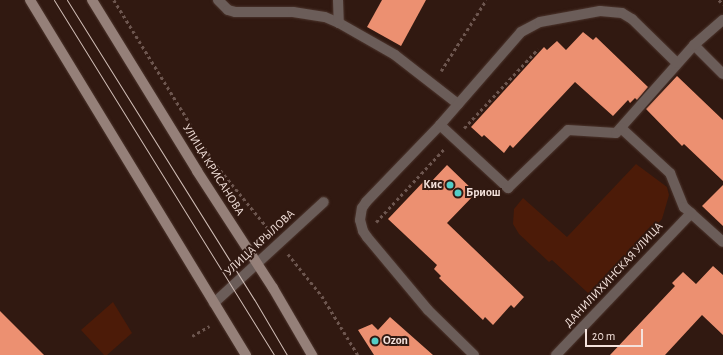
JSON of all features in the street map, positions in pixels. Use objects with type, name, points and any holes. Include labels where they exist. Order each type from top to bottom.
[{"type":"main road","points":[[30,0],[65,55],[246,355]]},
{"type":"main road","name":"УЛИЦА КРИСАНОВА","points":[[92,0],[257,263],[312,355]]},
{"type":"street","points":[[218,0],[228,10],[235,12],[293,12],[325,17],[339,23],[395,55],[458,104]]},
{"type":"street","points":[[338,0],[339,23]]},
{"type":"street","points":[[474,355],[421,301],[367,237],[363,231],[360,220],[362,208],[366,202],[440,125],[521,32],[540,22],[600,11],[622,13],[632,19],[677,63]]},
{"type":"street","points":[[440,125],[508,188],[568,130],[616,133],[694,45],[723,20]]},
{"type":"street","points":[[694,45],[723,74]]},
{"type":"street","points":[[622,128],[670,173],[684,207],[723,242]]},
{"type":"street","name":"УЛИЦА КРЫЛОВА","points":[[214,303],[324,202]]},
{"type":"street","name":"ДАНИЛИХИНСКАЯ УЛИЦА","points":[[556,355],[691,213]]},
{"type":"path","points":[[114,0],[213,161],[322,296],[358,355]]},
{"type":"path","points":[[432,83],[486,0]]},
{"type":"path","points":[[719,0],[723,4]]},
{"type":"path","points":[[373,226],[538,49]]},
{"type":"path","points":[[192,336],[209,326]]},
{"type":"shaded area","points":[[636,164],[667,187],[669,195],[662,219],[593,293],[588,293],[552,260],[549,262],[519,234],[513,224],[514,209],[523,198],[567,237]]},
{"type":"shaded area","points":[[113,302],[132,333],[107,355],[104,355],[81,330]]},
{"type":"building","points":[[382,0],[426,0],[401,46],[367,27]]},
{"type":"building","points":[[583,32],[593,40],[596,37],[648,87],[637,100],[635,98],[630,103],[628,100],[613,116],[575,82],[513,148],[510,145],[504,153],[484,135],[482,137],[471,127],[544,47],[547,50],[557,41],[566,50]]},
{"type":"building","points":[[677,76],[723,120],[723,181],[684,144],[682,146],[646,109]]},
{"type":"building","points":[[447,165],[476,193],[447,223],[524,297],[514,308],[511,305],[493,325],[485,317],[483,320],[439,278],[441,276],[434,269],[437,265],[388,219],[426,179],[430,183]]},
{"type":"building","points":[[723,185],[723,226],[702,206]]},
{"type":"building","points":[[713,266],[723,275],[723,335],[702,315],[665,355],[610,355],[675,286],[672,283],[683,272],[696,284]]},
{"type":"building","points":[[0,311],[44,355],[0,355]]},
{"type":"building","points":[[390,317],[433,355],[374,355],[358,330],[372,324],[378,330]]},
{"type":"tram line","points":[[54,0],[274,355]]},
{"type":"tram line","points":[[67,0],[254,299],[287,355]]},
{"type":"place","name":"Кис","points":[[450,185]]},
{"type":"place","name":"Бриош","points":[[458,193]]},
{"type":"place","name":"Ozon","points":[[375,341]]}]
